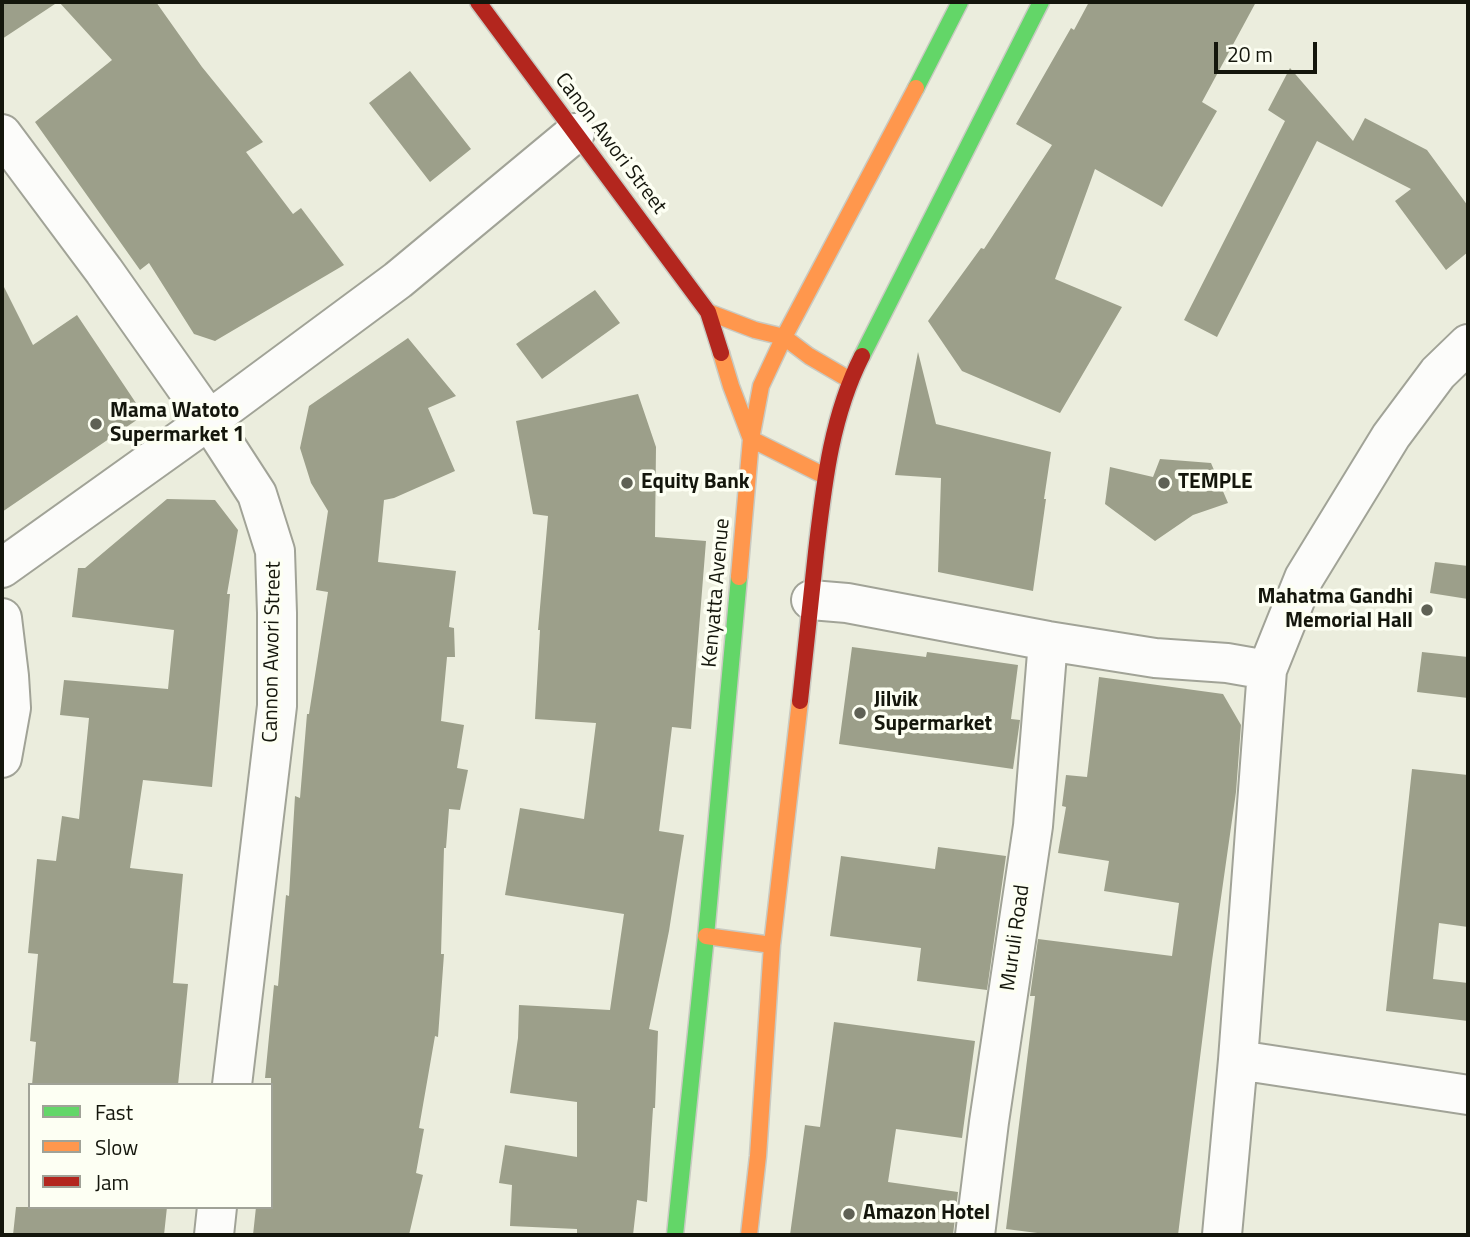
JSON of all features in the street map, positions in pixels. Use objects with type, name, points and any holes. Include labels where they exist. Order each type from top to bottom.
[{"type":"main road","name":"Canon Awori Street","points":[[478,2],[708,312],[751,439]]},
{"type":"main road","name":"Kenyatta Avenue","points":[[675,1235],[706,936],[751,439],[761,386],[960,2]]},
{"type":"main road","points":[[749,1235],[758,1156],[772,945],[825,476],[835,429],[850,380],[1041,2]]},
{"type":"main road","points":[[708,312],[784,338],[850,380]]},
{"type":"main road","points":[[751,439],[825,476]]},
{"type":"main road","points":[[706,936],[772,945]]},
{"type":"street","points":[[2,568],[398,280],[575,133]]},
{"type":"street","name":"Cannon Awori Street","points":[[2,134],[104,271],[209,420],[257,494],[275,551],[277,706],[232,1083]]},
{"type":"street","points":[[1222,1235],[1267,670],[1304,578],[1391,436],[1438,373],[1468,344]]},
{"type":"street","points":[[811,600],[847,603],[1155,658],[1227,663],[1267,670]]},
{"type":"street","points":[[2,618],[11,708],[2,758]]},
{"type":"street","name":"Muruli Road","points":[[975,1235],[1032,826],[1048,641]]},
{"type":"street","points":[[1238,1060],[1468,1096]]},
{"type":"street","points":[[214,1235],[217,1209]]},
{"type":"building","points":[[2,2],[58,2],[2,39]]},
{"type":"building","points":[[59,2],[156,2],[202,67],[263,142],[246,152],[293,214],[301,208],[344,265],[215,341],[194,334],[149,263],[140,270],[35,122],[112,60]]},
{"type":"building","points":[[1089,2],[1256,2],[1202,102],[1217,111],[1162,207],[1095,169],[1055,279],[1122,307],[1060,413],[962,371],[928,321],[981,248],[984,249],[1052,145],[1016,124]]},
{"type":"building","points":[[1290,68],[1353,141],[1365,118],[1427,150],[1468,206],[1468,252],[1446,270],[1395,201],[1411,189],[1317,141],[1217,337],[1184,320],[1285,121],[1268,110]]},
{"type":"building","points":[[410,71],[471,149],[430,182],[369,103]]},
{"type":"building","points":[[2,283],[33,345],[77,315],[144,415],[2,512]]},
{"type":"building","points":[[595,290],[620,323],[542,379],[516,344]]},
{"type":"building","points":[[408,338],[456,396],[428,408],[455,471],[384,500],[378,562],[456,571],[449,627],[454,628],[455,657],[447,657],[441,721],[464,725],[457,768],[468,770],[460,810],[449,809],[444,848],[441,954],[444,954],[438,1037],[435,1036],[419,1128],[424,1129],[416,1173],[423,1175],[409,1235],[253,1235],[256,1209],[273,1209],[273,1083],[271,1078],[265,1078],[274,985],[278,986],[286,895],[289,896],[295,796],[300,798],[307,714],[328,592],[316,590],[328,511],[311,483],[300,448],[309,406]]},
{"type":"building","points":[[918,352],[936,424],[1051,452],[1033,591],[938,572],[941,478],[895,475]]},
{"type":"building","points":[[638,394],[656,447],[655,537],[706,541],[691,729],[672,727],[659,831],[684,835],[669,931],[649,1029],[658,1031],[647,1202],[637,1200],[633,1235],[577,1235],[577,1229],[510,1226],[512,1185],[499,1183],[505,1145],[577,1157],[577,1102],[510,1093],[518,1038],[519,1005],[610,1010],[624,914],[505,895],[520,808],[584,819],[596,723],[535,719],[538,630],[548,516],[533,514],[516,421]]},
{"type":"building","name":"TEMPLE","points":[[1160,459],[1211,463],[1228,503],[1193,515],[1155,541],[1105,504],[1110,467],[1153,477]]},
{"type":"building","points":[[167,499],[215,500],[238,530],[227,594],[230,594],[212,787],[143,780],[130,868],[183,874],[173,983],[188,984],[178,1083],[32,1083],[36,1042],[30,1041],[38,954],[28,953],[37,859],[56,861],[62,816],[79,819],[89,718],[60,715],[64,680],[168,689],[174,630],[72,617],[78,568],[85,568]]},
{"type":"building","points":[[1435,562],[1468,566],[1468,599],[1430,593]]},
{"type":"building","points":[[852,647],[926,657],[927,652],[1018,665],[1011,719],[1020,720],[1013,769],[839,744]]},
{"type":"building","points":[[1422,652],[1468,657],[1468,698],[1417,692]]},
{"type":"building","points":[[1099,677],[1223,694],[1241,725],[1236,792],[1178,1235],[1053,1235],[1006,1229],[1035,996],[1030,996],[1038,939],[1172,956],[1179,903],[1104,891],[1109,861],[1058,853],[1066,807],[1062,806],[1066,775],[1087,777]]},
{"type":"building","points":[[1412,769],[1468,775],[1468,927],[1439,923],[1433,979],[1468,983],[1468,1021],[1386,1011]]},
{"type":"building","points":[[938,847],[1006,856],[987,990],[917,981],[921,948],[830,936],[841,856],[935,869]]},
{"type":"building","points":[[834,1022],[975,1041],[962,1138],[896,1129],[888,1182],[958,1192],[953,1235],[790,1235],[805,1125],[820,1127]]},
{"type":"building","points":[[16,1207],[167,1209],[164,1235],[13,1235]]},
{"type":"traffic: fast","points":[[916,88],[960,2]]},
{"type":"traffic: fast","points":[[862,356],[1041,2]]},
{"type":"traffic: fast","points":[[675,1235],[739,577]]},
{"type":"traffic: slow","points":[[739,577],[751,439],[761,386],[784,337],[916,88]]},
{"type":"traffic: slow","points":[[708,312],[755,330],[784,337],[809,356],[850,380]]},
{"type":"traffic: slow","points":[[721,353],[751,439],[825,476]]},
{"type":"traffic: slow","points":[[749,1235],[758,1156],[772,945],[800,701]]},
{"type":"traffic: slow","points":[[706,936],[772,945]]},
{"type":"traffic: jam","points":[[478,2],[708,312],[721,353]]},
{"type":"traffic: jam","points":[[800,701],[830,451],[851,379],[862,356]]},
{"type":"place","name":"Mama Watoto Supermarket 1","points":[[96,424]]},
{"type":"place","name":"Equity Bank","points":[[627,483]]},
{"type":"place","name":"TEMPLE","points":[[1164,483]]},
{"type":"place","name":"Mahatma Gandhi Memorial Hall","points":[[1427,610]]},
{"type":"place","name":"Jilvik Supermarket","points":[[860,713]]},
{"type":"place","name":"Amazon Hotel","points":[[849,1214]]}]
